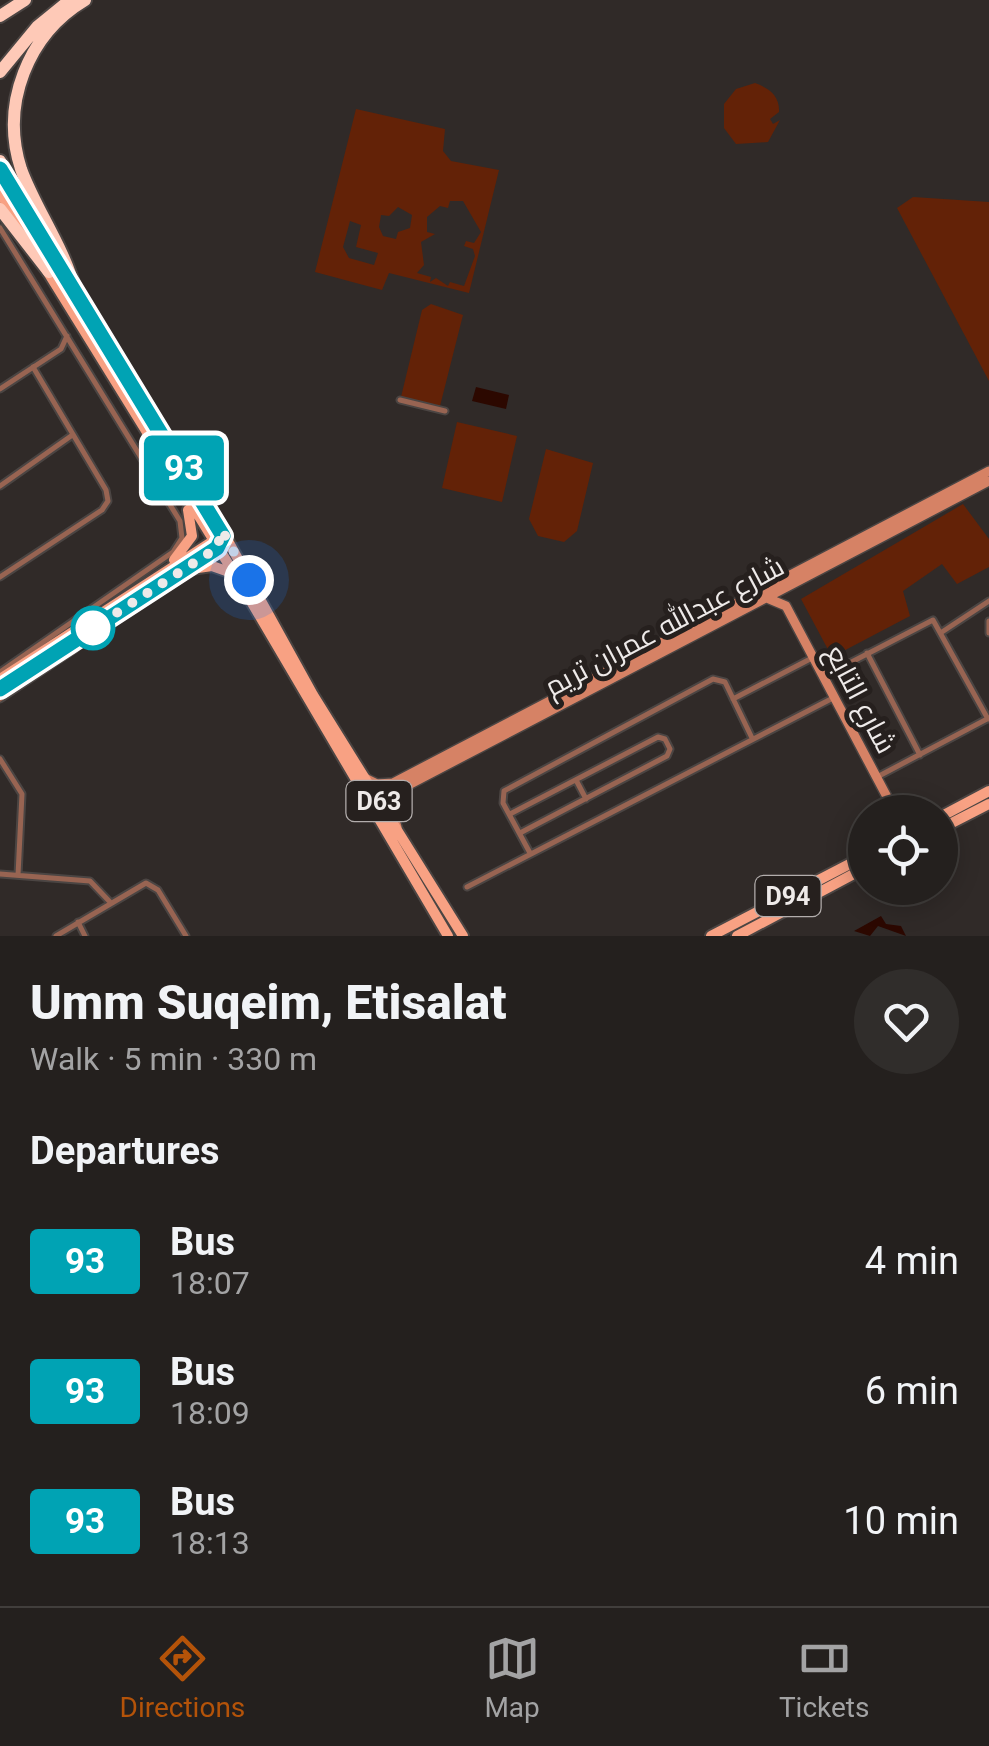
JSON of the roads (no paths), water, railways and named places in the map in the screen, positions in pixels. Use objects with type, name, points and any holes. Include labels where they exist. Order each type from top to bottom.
[{"type":"highway","points":[[0,4],[12,0]]},
{"type":"highway","points":[[0,16],[24,0]]},
{"type":"highway","points":[[0,72],[31,33],[70,0]]},
{"type":"highway","points":[[75,290],[22,170],[14,118],[20,81],[35,48],[58,20],[86,0]]},
{"type":"highway","points":[[0,161],[26,209]]},
{"type":"highway","points":[[0,209],[49,272]]},
{"type":"main road","name":"D63","points":[[0,169],[222,530],[363,776],[462,936]]},
{"type":"main road","name":"D63","points":[[0,193],[242,586],[448,936]]},
{"type":"main road","points":[[178,482],[213,532],[222,530],[219,548],[251,595],[262,604]]},
{"type":"main road","points":[[152,580],[185,550],[192,536],[193,523],[178,482]]},
{"type":"main road","points":[[0,689],[219,548]]},
{"type":"main road","points":[[0,675],[56,644],[152,580],[219,548]]},
{"type":"main road","points":[[182,570],[219,567],[242,586]]},
{"type":"main road","points":[[42,643],[56,644]]},
{"type":"main road","points":[[958,806],[989,791]]},
{"type":"main road","points":[[958,820],[989,804]]},
{"type":"main road","name":"D94","points":[[716,934],[848,865]]},
{"type":"main road","name":"D94","points":[[740,935],[848,877]]},
{"type":"main road","points":[[716,934],[740,935]]},
{"type":"street","points":[[0,228],[180,520],[183,534],[170,555],[0,675]]},
{"type":"street","points":[[0,389],[60,349],[67,334]]},
{"type":"street","points":[[60,349],[76,349]]},
{"type":"street","points":[[0,577],[102,510],[107,493],[31,368]]},
{"type":"street","points":[[400,400],[444,411]]},
{"type":"street","points":[[0,486],[73,437]]},
{"type":"street","name":"شارع عبدالله عمران تريم","points":[[363,776],[376,784],[392,783],[989,470]]},
{"type":"street","name":"شارع عبدالله عمران تريم","points":[[398,830],[390,804],[397,791],[989,481]]},
{"type":"street","points":[[764,599],[786,606],[794,584]]},
{"type":"street","points":[[942,632],[989,600]]},
{"type":"street","name":"شارع التابع","points":[[786,606],[887,795]]},
{"type":"street","points":[[665,650],[666,644],[718,612]]},
{"type":"street","points":[[838,669],[930,620],[936,621],[988,719],[877,777]]},
{"type":"street","points":[[989,621],[989,633]]},
{"type":"street","points":[[0,699],[76,649],[82,635]]},
{"type":"street","points":[[867,653],[920,754]]},
{"type":"street","points":[[733,700],[814,657]]},
{"type":"street","points":[[532,853],[502,799],[508,788],[710,681],[719,678],[754,737]]},
{"type":"street","points":[[467,887],[834,695]]},
{"type":"street","points":[[510,814],[658,737],[665,738],[670,749],[667,756],[521,834]]},
{"type":"street","points":[[0,759],[22,798],[18,876]]},
{"type":"street","points":[[576,780],[586,798]]},
{"type":"street","points":[[0,874],[90,881],[110,902]]},
{"type":"street","points":[[56,936],[149,883],[158,890],[186,936]]},
{"type":"street","points":[[77,924],[84,936]]}]
